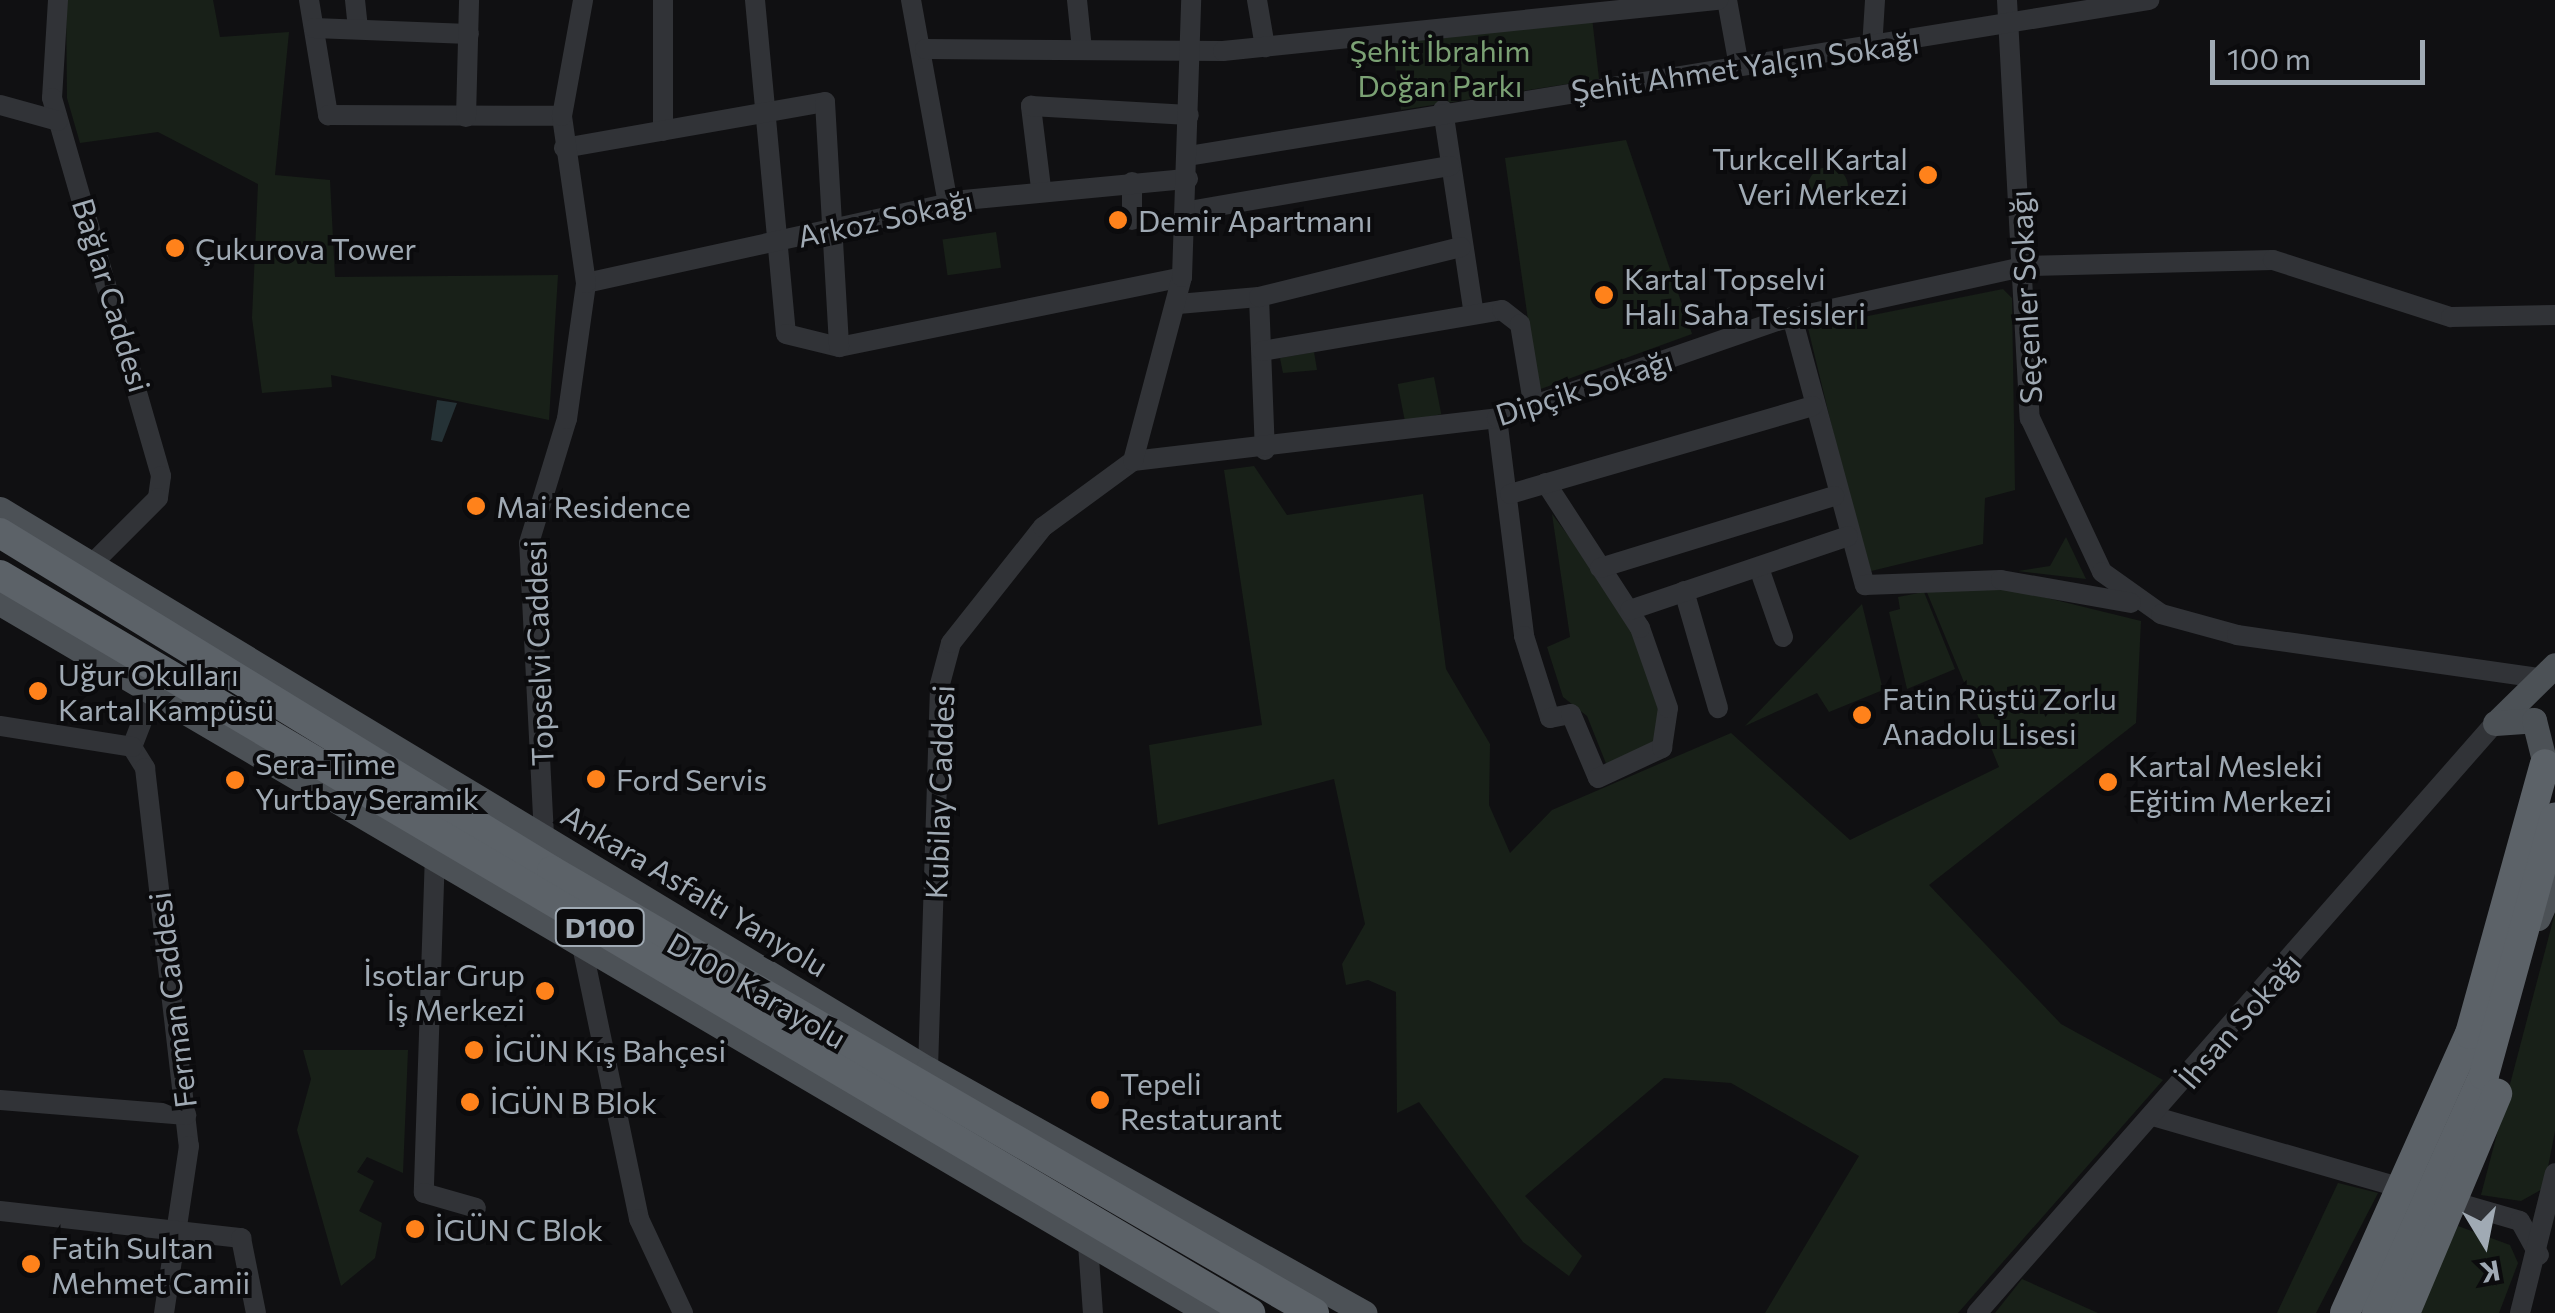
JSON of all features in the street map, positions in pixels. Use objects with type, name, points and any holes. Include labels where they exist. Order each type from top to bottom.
[{"type":"highway","name":"D100 Karayolu","points":[[0,534],[552,872],[1314,1313]]},
{"type":"highway","name":"D100 Karayolu","points":[[0,575],[1250,1313]]},
{"type":"highway","points":[[2345,1313],[2420,1222],[2444,1171],[2480,1001],[2550,750]]},
{"type":"highway","points":[[2377,1313],[2444,1171],[2516,963],[2555,818]]},
{"type":"highway","points":[[918,1064],[1005,1134]]},
{"type":"highway","name":"D100","points":[[1016,1194],[1197,1282]]},
{"type":"highway","points":[[2405,1313],[2420,1222]]},
{"type":"main road","name":"Ankara Asfaltı Yanyolu","points":[[0,510],[918,1064],[1364,1313]]},
{"type":"main road","points":[[0,603],[1016,1194],[1088,1244],[1208,1313]]},
{"type":"main road","points":[[2495,724],[2547,671]]},
{"type":"main road","points":[[2495,724],[2534,720],[2550,750]]},
{"type":"main road","points":[[2516,963],[2555,880]]},
{"type":"street","name":"Bağlar Caddesi","points":[[58,0],[58,121],[161,476],[158,498],[92,565]]},
{"type":"street","points":[[309,0],[328,115],[562,116]]},
{"type":"street","points":[[356,0],[358,29]]},
{"type":"street","points":[[466,116],[470,0]]},
{"type":"street","name":"Topselvi Caddesi","points":[[544,836],[528,544],[567,419],[586,284],[562,116],[584,0]]},
{"type":"street","points":[[663,131],[664,0]]},
{"type":"street","points":[[756,0],[786,334],[840,347],[1182,277]]},
{"type":"street","points":[[909,0],[925,48],[948,203]]},
{"type":"street","points":[[1078,0],[1082,49]]},
{"type":"street","points":[[1133,461],[1178,304],[1182,277],[1189,212],[1191,0]]},
{"type":"street","points":[[1256,0],[1266,47]]},
{"type":"street","points":[[925,48],[1190,51],[1266,47],[1541,6],[1718,0]]},
{"type":"street","points":[[1727,0],[1739,66]]},
{"type":"street","points":[[1872,48],[1875,0]]},
{"type":"street","name":"Seçenler Sokağı","points":[[2007,0],[2027,266],[2030,418],[2102,572],[2161,614],[2236,634],[2547,671]]},
{"type":"street","name":"Şehit Ahmet Yalçın Sokağı","points":[[1188,156],[1443,110],[2008,30],[2149,0]]},
{"type":"street","points":[[314,28],[469,34]]},
{"type":"street","points":[[564,148],[825,102],[840,347]]},
{"type":"street","points":[[0,105],[58,121]]},
{"type":"street","points":[[1040,188],[1031,106],[1189,116]]},
{"type":"street","points":[[1443,110],[1474,314]]},
{"type":"street","points":[[1189,212],[1450,166]]},
{"type":"street","name":"Arkoz Sokağı","points":[[586,284],[948,203],[1040,188],[1188,179]]},
{"type":"street","points":[[1132,182],[1132,220]]},
{"type":"street","points":[[1178,304],[1259,297],[1461,247]]},
{"type":"street","name":"Dipçik Sokağı","points":[[1133,461],[1265,450],[1496,418],[1534,409],[1792,318],[2027,266],[2273,260],[2450,317],[2555,316]]},
{"type":"street","points":[[1259,297],[1265,450]]},
{"type":"street","points":[[1262,352],[1474,314],[1517,317],[1534,409]]},
{"type":"street","points":[[1792,318],[1834,496],[1865,585],[2001,580],[2110,596],[2161,614]]},
{"type":"street","points":[[1510,494],[1812,406]]},
{"type":"street","points":[[1496,418],[1530,653],[1550,718],[1571,714],[1598,778],[1662,748],[1668,708],[1630,610],[1546,483]]},
{"type":"street","name":"Kubilay Caddesi","points":[[918,1064],[940,684],[951,643],[1043,527],[1133,461]]},
{"type":"street","points":[[1600,568],[1834,496]]},
{"type":"street","points":[[1630,610],[1848,536]]},
{"type":"street","points":[[1759,568],[1783,637]]},
{"type":"street","points":[[1684,591],[1718,708]]},
{"type":"street","points":[[0,726],[132,748],[154,693]]},
{"type":"street","name":"İhsan Sokağı","points":[[1977,1313],[2156,1117],[2495,724]]},
{"type":"street","name":"Ferman Caddesi","points":[[132,748],[144,768],[186,1115],[164,1313]]},
{"type":"street","points":[[435,853],[424,1193],[476,1208]]},
{"type":"street","points":[[580,941],[639,1219],[682,1313]]},
{"type":"street","points":[[0,1100],[186,1115]]},
{"type":"street","points":[[2156,1117],[2502,1216],[2530,1230],[2539,1255]]},
{"type":"street","points":[[2502,1216],[2532,1212],[2554,1180]]},
{"type":"street","points":[[2520,1313],[2539,1255],[2554,1180]]},
{"type":"street","points":[[0,1212],[172,1226],[241,1238],[256,1313]]},
{"type":"street","points":[[1088,1244],[1093,1313]]},
{"type":"green space","points":[[66,0],[213,0],[220,37],[289,32],[275,175],[330,180],[335,277],[558,275],[549,420],[331,375],[332,387],[262,393],[252,318],[258,184],[158,132],[80,143],[67,98]]},
{"type":"green space","name":"Şehit İbrahim Doğan Parkı","points":[[1592,18],[1599,79],[1401,110],[1391,35]]},
{"type":"green space","points":[[1626,140],[1692,334],[1538,390],[1505,158]]},
{"type":"green space","points":[[1828,167],[1842,173],[1848,187],[1842,201],[1828,207],[1814,201],[1808,187],[1814,173]]},
{"type":"green space","points":[[996,232],[1001,268],[948,275],[943,240]]},
{"type":"green space","points":[[2003,289],[2012,298],[2015,490],[1985,498],[1983,544],[1867,572],[1808,328]]},
{"type":"green space","points":[[1314,352],[1317,370],[1283,373],[1280,358]]},
{"type":"green space","points":[[1434,377],[1441,414],[1405,421],[1398,384]]},
{"type":"green space","points":[[1254,466],[1287,515],[1423,494],[1446,669],[1490,744],[1489,805],[1510,853],[1552,810],[1731,733],[1850,840],[1999,767],[1926,590],[2011,589],[2141,621],[2136,723],[1929,885],[2061,1024],[2163,1080],[1958,1313],[1765,1313],[1859,1156],[1731,1083],[1664,1078],[1525,1196],[1582,1256],[1569,1276],[1523,1242],[1419,1102],[1397,1113],[1396,992],[1368,980],[1346,985],[1342,964],[1365,924],[1334,779],[1158,825],[1149,745],[1262,725],[1224,470]]},
{"type":"green space","points":[[1552,514],[1626,612],[1663,706],[1659,740],[1609,771],[1587,716],[1563,697],[1547,647],[1570,637]]},
{"type":"green space","points":[[2066,537],[2086,579],[2018,571],[2050,566]]},
{"type":"green space","points":[[1924,592],[1955,669],[1907,689],[1889,612],[1900,609],[1898,597]]},
{"type":"green space","points":[[1862,604],[1883,690],[1829,712],[1817,693],[1745,726]]},
{"type":"green space","points":[[2555,913],[2555,1131],[2544,1188],[2521,1201],[2481,1195]]},
{"type":"green space","points":[[303,1050],[408,1050],[403,1173],[367,1157],[357,1172],[374,1181],[359,1211],[382,1223],[375,1258],[341,1286],[297,1130],[311,1079]]},
{"type":"green space","points":[[2338,1183],[2378,1193],[2316,1313],[2277,1313]]},
{"type":"green space","points":[[2458,1226],[2510,1245],[2518,1263],[2499,1313],[2417,1313]]},
{"type":"green space","points":[[2022,1279],[2098,1313],[1995,1313]]},
{"type":"shaded area","points":[[437,400],[457,403],[442,442],[431,440]]},
{"type":"place","name":"Turkcell Kartal Veri Merkezi","points":[[1928,175]]},
{"type":"place","name":"Demir Apartmanı","points":[[1118,220]]},
{"type":"place","name":"Çukurova Tower","points":[[175,248]]},
{"type":"place","name":"Kartal Topselvi Halı Saha Tesisleri","points":[[1604,295]]},
{"type":"place","name":"Mai Residence","points":[[476,506]]},
{"type":"place","name":"Uğur Okulları Kartal Kampüsü","points":[[38,691]]},
{"type":"place","name":"Fatin Rüştü Zorlu Anadolu Lisesi","points":[[1862,715]]},
{"type":"place","name":"Ford Servis","points":[[596,779]]},
{"type":"place","name":"Sera-Time Yurtbay Seramik","points":[[235,780]]},
{"type":"place","name":"Kartal Mesleki Eğitim Merkezi","points":[[2108,782]]},
{"type":"place","name":"İsotlar Grup İş Merkezi","points":[[545,991]]},
{"type":"place","name":"İGÜN Kış Bahçesi","points":[[474,1050]]},
{"type":"place","name":"Tepeli Restaturant","points":[[1100,1100]]},
{"type":"place","name":"İGÜN B Blok","points":[[470,1102]]},
{"type":"place","name":"İGÜN C Blok","points":[[415,1229]]},
{"type":"place","name":"Fatih Sultan Mehmet Camii","points":[[31,1264]]}]
